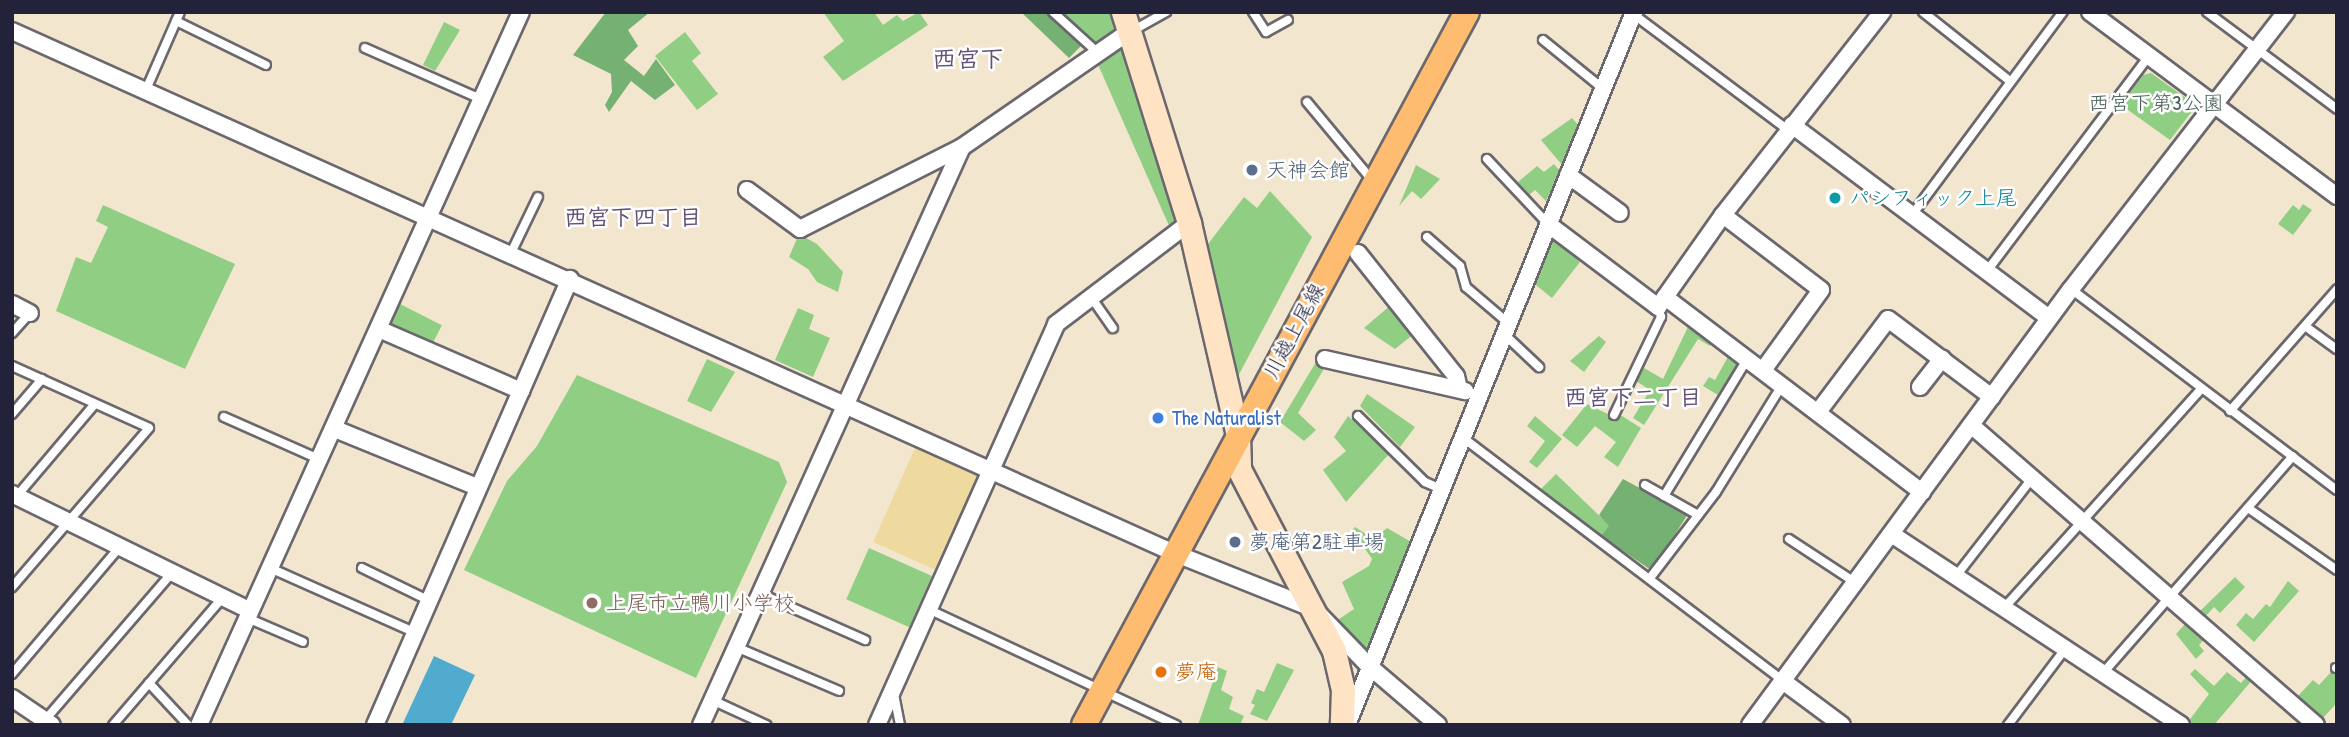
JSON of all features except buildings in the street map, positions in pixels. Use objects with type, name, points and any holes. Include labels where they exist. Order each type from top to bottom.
[{"type":"main road","name":"川越上尾線","points":[[1084,725],[1174,553],[1467,12]]},
{"type":"street","points":[[199,725],[247,613],[381,330],[428,217],[521,12]]},
{"type":"street","points":[[1662,302],[1723,215],[1882,12]]},
{"type":"street","points":[[2090,12],[2337,195]]},
{"type":"street","points":[[1750,725],[1893,535],[2049,318],[2286,12]]},
{"type":"street","points":[[1345,725],[1633,13]]},
{"type":"street","points":[[747,190],[800,229],[962,148],[1097,51],[1126,22],[1189,223],[1238,436],[1238,469],[1281,556],[1314,609],[1334,651],[1343,689],[1345,725]]},
{"type":"street","points":[[12,31],[570,279],[848,408],[1174,553],[1314,609],[1369,666],[1438,725]]},
{"type":"street","points":[[1790,127],[2049,318]]},
{"type":"street","points":[[701,725],[848,408],[962,148]]},
{"type":"street","points":[[1568,174],[1620,213]]},
{"type":"street","points":[[1723,215],[1821,290],[1763,370]]},
{"type":"street","points":[[877,725],[1056,324],[1189,223]]},
{"type":"street","points":[[1548,225],[1748,358],[1922,492]]},
{"type":"street","points":[[1358,253],[1456,376],[1459,389]]},
{"type":"street","points":[[375,725],[477,486],[570,279]]},
{"type":"street","points":[[12,304],[30,313]]},
{"type":"street","points":[[1818,412],[1888,319],[1992,397]]},
{"type":"street","points":[[381,330],[521,391]]},
{"type":"street","points":[[1325,359],[1478,395]]},
{"type":"street","points":[[1920,387],[1942,359]]},
{"type":"street","points":[[1971,425],[2316,725]]},
{"type":"street","points":[[335,429],[477,486]]},
{"type":"street","points":[[14,498],[223,597],[247,613]]},
{"type":"street","points":[[1893,535],[2181,725]]},
{"type":"street","points":[[1784,682],[1842,725]]},
{"type":"street","points":[[12,698],[49,723]]},
{"type":"lane","points":[[145,92],[180,12]]},
{"type":"lane","points":[[1053,12],[1097,51]]},
{"type":"lane","points":[[1126,22],[1166,12]]},
{"type":"lane","points":[[1253,12],[1266,32],[1288,20]]},
{"type":"lane","points":[[1923,12],[2011,82]]},
{"type":"lane","points":[[1912,215],[2063,12]]},
{"type":"lane","points":[[2207,12],[2337,109]]},
{"type":"lane","points":[[1633,13],[1790,127]]},
{"type":"lane","points":[[176,21],[266,65]]},
{"type":"lane","points":[[1543,40],[1602,88]]},
{"type":"lane","points":[[365,48],[483,100]]},
{"type":"lane","points":[[1987,271],[2149,56]]},
{"type":"lane","points":[[1307,102],[1374,183]]},
{"type":"lane","points":[[1487,159],[1548,225]]},
{"type":"lane","points":[[511,253],[538,197]]},
{"type":"lane","points":[[1427,237],[1461,266],[1466,287],[1539,367]]},
{"type":"lane","points":[[2071,289],[2337,489]]},
{"type":"lane","points":[[2230,411],[2337,289]]},
{"type":"lane","points":[[1091,297],[1113,328]]},
{"type":"lane","points":[[1614,415],[1661,317],[1662,302]]},
{"type":"lane","points":[[12,333],[30,313]]},
{"type":"lane","points":[[2305,326],[2337,349]]},
{"type":"lane","points":[[1664,496],[1748,358]]},
{"type":"lane","points":[[12,366],[149,428],[12,587]]},
{"type":"lane","points":[[12,414],[42,379]]},
{"type":"lane","points":[[1650,578],[1698,515],[1782,385]]},
{"type":"lane","points":[[2004,608],[2201,389]]},
{"type":"lane","points":[[14,498],[95,404]]},
{"type":"lane","points":[[1358,416],[1425,482],[1441,489]]},
{"type":"lane","points":[[224,417],[319,459]]},
{"type":"lane","points":[[1462,437],[1784,682]]},
{"type":"lane","points":[[2102,673],[2293,456]]},
{"type":"lane","points":[[1956,576],[2033,477]]},
{"type":"lane","points":[[1645,485],[1698,515]]},
{"type":"lane","points":[[2248,508],[2337,570]]},
{"type":"lane","points":[[1789,539],[1844,579],[1857,583]]},
{"type":"lane","points":[[12,674],[119,548]]},
{"type":"lane","points":[[268,568],[414,632]]},
{"type":"lane","points":[[362,568],[428,600]]},
{"type":"lane","points":[[49,723],[172,573]]},
{"type":"lane","points":[[761,594],[865,640]]},
{"type":"lane","points":[[113,725],[223,597]]},
{"type":"lane","points":[[928,609],[1176,725]]},
{"type":"lane","points":[[247,613],[303,642]]},
{"type":"lane","points":[[736,647],[839,691]]},
{"type":"lane","points":[[2008,725],[2065,648]]},
{"type":"lane","points":[[149,683],[188,725]]},
{"type":"lane","points":[[893,688],[900,725]]},
{"type":"lane","points":[[712,700],[766,725]]},
{"type":"green space","points":[[606,12],[650,12],[628,30],[638,46],[624,60],[644,76],[656,59],[675,85],[655,100],[631,81],[609,112],[605,105],[612,92],[611,74],[573,55]]},
{"type":"green space","points":[[823,12],[874,12],[883,25],[897,15],[903,21],[919,12],[928,25],[843,81],[823,57],[844,41]]},
{"type":"green space","points":[[1021,12],[1043,12],[1062,21],[1082,45],[1069,58]]},
{"type":"green space","points":[[1059,12],[1114,12],[1120,30],[1096,43]]},
{"type":"green space","points":[[444,22],[460,30],[435,71],[423,65]]},
{"type":"green space","points":[[685,32],[701,53],[692,61],[718,94],[697,110],[655,56]]},
{"type":"green space","points":[[1123,48],[1178,224],[1170,228],[1096,60]]},
{"type":"green space","name":"西宮下第3公園","points":[[2151,73],[2190,101],[2193,110],[2170,140],[2121,105],[2143,75]]},
{"type":"green space","points":[[1572,118],[1580,127],[1562,165],[1541,140]]},
{"type":"green space","points":[[1554,164],[1560,171],[1546,201],[1535,190],[1529,195],[1518,182],[1537,166],[1544,172]]},
{"type":"green space","points":[[1416,165],[1440,179],[1421,199],[1412,191],[1399,206]]},
{"type":"green space","points":[[1270,191],[1312,237],[1236,380],[1205,248],[1244,197],[1257,208]]},
{"type":"green space","points":[[2303,204],[2312,210],[2293,235],[2278,224],[2293,205],[2299,210]]},
{"type":"green space","points":[[103,205],[235,264],[185,369],[56,311],[76,257],[91,263],[108,227],[96,221]]},
{"type":"green space","points":[[799,234],[817,244],[843,272],[838,292],[817,282],[808,269],[789,257]]},
{"type":"green space","points":[[1551,235],[1580,262],[1552,298],[1531,281]]},
{"type":"green space","points":[[400,304],[442,325],[431,348],[389,326]]},
{"type":"green space","points":[[1392,304],[1415,333],[1395,349],[1364,328]]},
{"type":"green space","points":[[798,308],[814,315],[809,329],[830,338],[813,377],[775,360]]},
{"type":"green space","points":[[1688,327],[1712,342],[1710,346],[1698,339],[1644,425],[1633,418],[1650,390],[1636,381],[1644,368],[1663,379]]},
{"type":"green space","points":[[1599,336],[1606,342],[1584,372],[1570,361]]},
{"type":"green space","points":[[1729,355],[1739,361],[1718,395],[1703,386],[1709,377],[1715,380]]},
{"type":"green space","points":[[707,359],[735,372],[711,412],[687,401]]},
{"type":"green space","points":[[1316,362],[1325,367],[1298,413],[1316,430],[1304,441],[1280,422]]},
{"type":"green space","name":"上尾市立鴨川小学校","points":[[577,375],[779,462],[787,482],[696,678],[464,570],[507,481],[537,446]]},
{"type":"green space","points":[[1367,394],[1415,427],[1400,447],[1360,406]]},
{"type":"green space","points":[[1587,404],[1616,418],[1619,414],[1641,428],[1618,467],[1604,457],[1616,442],[1595,426],[1577,447],[1562,435]]},
{"type":"green space","points":[[1348,416],[1389,454],[1346,502],[1323,470],[1346,451],[1334,437]]},
{"type":"green space","points":[[1535,416],[1562,439],[1537,468],[1529,462],[1545,441],[1527,426]]},
{"type":"green space","points":[[1556,474],[1610,526],[1601,536],[1541,489]]},
{"type":"green space","points":[[1623,479],[1688,514],[1654,567],[1648,568],[1601,536],[1609,526],[1599,515]]},
{"type":"green space","points":[[1355,527],[1374,539],[1387,528],[1413,543],[1366,653],[1336,621],[1354,609],[1342,582],[1369,566],[1372,559],[1352,530]]},
{"type":"green space","points":[[869,548],[932,576],[909,627],[846,599]]},
{"type":"green space","points":[[2235,577],[2245,587],[2220,613],[2214,607],[2205,617],[2199,612]]},
{"type":"green space","points":[[2288,581],[2299,591],[2254,642],[2236,625],[2246,613],[2253,619],[2266,604],[2270,607]]},
{"type":"green space","points":[[2188,621],[2206,637],[2199,645],[2204,651],[2196,659],[2176,634]]},
{"type":"green space","points":[[1277,663],[1294,670],[1267,721],[1250,714],[1255,705],[1251,703],[1257,689],[1264,692]]},
{"type":"green space","points":[[1218,667],[1227,671],[1221,690],[1233,697],[1229,709],[1244,716],[1240,725],[1198,725]]},
{"type":"green space","points":[[2195,669],[2214,686],[2227,672],[2241,683],[2248,675],[2253,679],[2214,725],[2192,725],[2188,722],[2209,694],[2190,674]]},
{"type":"green space","points":[[2332,671],[2337,676],[2337,703],[2321,720],[2297,697],[2313,680],[2319,685]]},
{"type":"sand","points":[[915,448],[980,477],[938,571],[873,542]]},
{"type":"water","points":[[434,656],[475,675],[451,725],[407,725],[403,723]]},
{"type":"place","name":"天神会館","points":[[1252,170]]},
{"type":"place","name":"パシフィック上尾","points":[[1835,198]]},
{"type":"place","name":"The Naturalist","points":[[1158,418]]},
{"type":"place","name":"夢庵第2駐車場","points":[[1235,542]]},
{"type":"place","name":"上尾市立鴨川小学校","points":[[592,603]]},
{"type":"place","name":"夢庵","points":[[1161,672]]},
{"type":"district","name":"西宮下","points":[[968,59]]},
{"type":"district","name":"西宮下四丁目","points":[[633,217]]},
{"type":"district","name":"西宮下二丁目","points":[[1633,397]]}]
